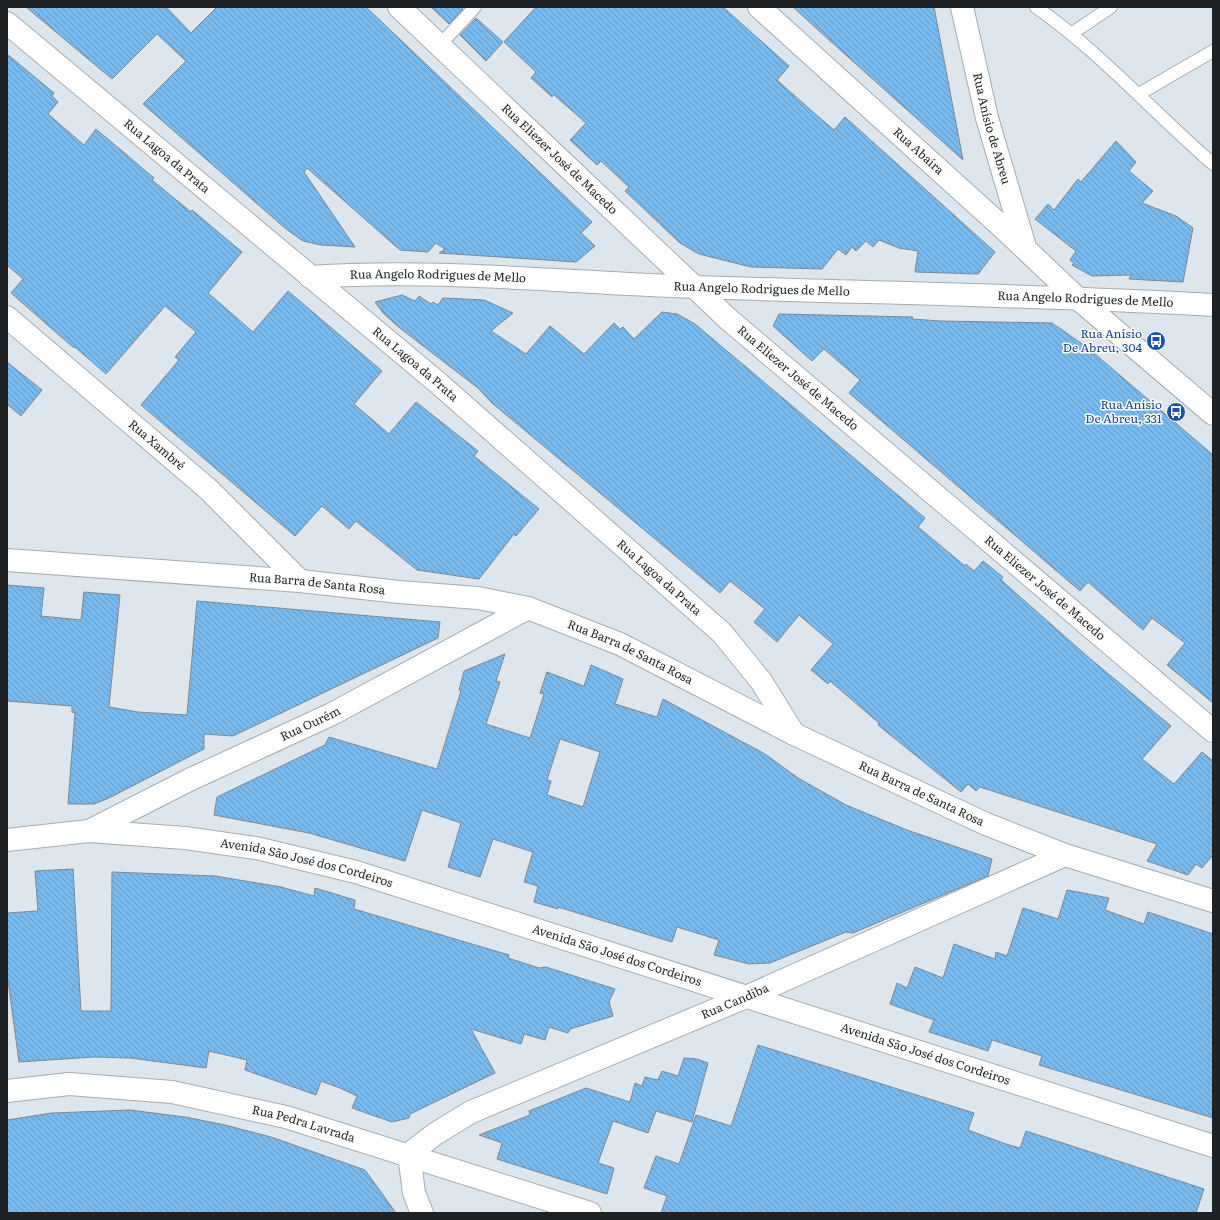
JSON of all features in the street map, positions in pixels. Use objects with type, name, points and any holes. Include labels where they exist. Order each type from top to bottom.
[{"type":"street","name":"Rua Eliezer José de Macedo","points":[[399,7],[727,318],[1213,731]]},
{"type":"street","name":"Rua Abaíra","points":[[759,7],[1026,249],[1076,297]]},
{"type":"street","name":"Rua Anísio de Abreu","points":[[962,7],[987,118],[1026,249]]},
{"type":"street","name":"Rua Lagoa da Prata","points":[[7,23],[521,454],[722,634],[761,681],[794,734]]},
{"type":"street","name":"Rua Angelo Rodrigues de Mello","points":[[310,277],[366,273],[466,275],[694,287],[1076,297],[1213,305]]},
{"type":"street","points":[[1076,297],[1213,414]]},
{"type":"street","name":"Rua Xambré","points":[[7,317],[208,489],[300,581]]},
{"type":"street","name":"Rua Barra de Santa Rosa","points":[[7,560],[300,581],[399,592],[478,598],[528,608],[620,644],[794,734],[986,824],[1065,855],[1213,901]]},
{"type":"street","name":"Rua Ourém","points":[[89,831],[189,780],[332,714],[528,608]]},
{"type":"street","name":"Avenida São José dos Cordeiros","points":[[7,840],[89,831],[185,838],[256,848],[356,872],[1213,1146]]},
{"type":"street","name":"Rua Candiba","points":[[409,1154],[435,1134],[470,1112],[746,997],[1065,855]]},
{"type":"street","name":"Rua Pedra Lavrada","points":[[7,1091],[69,1084],[172,1092],[286,1117],[409,1154],[590,1213]]},
{"type":"street","points":[[409,1154],[414,1193],[422,1213]]},
{"type":"lane","points":[[439,46],[475,7]]},
{"type":"lane","points":[[1036,7],[1070,34],[1139,94],[1212,162]]},
{"type":"lane","points":[[1070,34],[1111,7]]},
{"type":"lane","points":[[1139,94],[1213,51]]},
{"type":"building","points":[[26,7],[166,7],[191,33],[217,7],[366,7],[592,222],[581,233],[595,246],[576,262],[439,253],[445,249],[436,243],[428,252],[400,250],[307,168],[304,172],[355,247],[321,245],[303,241],[286,229],[143,104],[186,61],[157,34],[112,79]]},
{"type":"building","points":[[431,7],[461,7],[463,9],[449,24]]},
{"type":"building","points":[[536,7],[723,7],[789,66],[777,80],[834,130],[845,117],[995,252],[978,274],[915,272],[918,251],[899,248],[879,240],[873,247],[866,241],[856,251],[852,247],[846,255],[838,249],[822,269],[751,267],[699,254],[680,243],[625,191],[629,187],[601,161],[597,165],[570,140],[586,123],[554,95],[552,97],[531,78],[536,72],[504,42]]},
{"type":"building","points":[[793,7],[934,7],[963,160],[828,39]]},
{"type":"building","points":[[476,18],[503,42],[486,61],[460,35]]},
{"type":"building","points":[[7,54],[54,93],[52,96],[58,102],[48,114],[84,145],[96,129],[154,178],[152,180],[191,212],[192,210],[242,252],[208,293],[253,332],[288,291],[382,371],[354,404],[389,434],[416,402],[478,451],[474,456],[539,509],[516,536],[514,534],[479,579],[417,570],[356,521],[349,529],[322,506],[295,536],[141,405],[179,360],[175,357],[196,332],[165,306],[106,374],[11,293],[23,279],[7,265]]},
{"type":"building","points":[[1116,141],[1136,162],[1129,171],[1153,191],[1142,203],[1176,216],[1193,228],[1183,282],[1129,279],[1131,275],[1092,276],[1072,265],[1074,263],[1070,260],[1076,251],[1035,219],[1048,204],[1054,210],[1078,179],[1081,182]]},
{"type":"building","points":[[402,295],[415,301],[419,296],[431,304],[433,302],[438,305],[443,298],[484,300],[513,313],[491,331],[526,354],[550,326],[584,354],[614,323],[620,329],[623,327],[634,339],[662,312],[677,314],[695,324],[925,518],[918,527],[965,566],[966,564],[974,571],[983,561],[1003,577],[1001,580],[1087,656],[1171,726],[1142,759],[1174,784],[1202,752],[1213,761],[1213,855],[1202,868],[1196,864],[1188,875],[1147,861],[1157,844],[980,787],[976,791],[968,784],[961,792],[878,725],[879,723],[830,681],[828,684],[811,670],[833,644],[799,615],[777,642],[754,622],[765,609],[730,581],[720,593],[492,403],[478,388],[401,329],[384,314],[375,302]]},
{"type":"building","points":[[779,314],[913,317],[912,319],[940,321],[1052,323],[1088,348],[1213,455],[1213,703],[1167,665],[1185,643],[1152,618],[1143,630],[1088,582],[1080,591],[849,393],[860,380],[824,349],[812,361],[773,326]]},
{"type":"building","points":[[7,362],[42,390],[21,416],[7,404]]},
{"type":"building","points":[[7,585],[44,588],[41,616],[81,620],[84,592],[120,595],[109,707],[138,712],[187,715],[197,601],[440,622],[438,638],[233,736],[204,734],[204,749],[109,798],[94,804],[68,804],[75,713],[72,712],[72,706],[7,701]]},
{"type":"building","points":[[505,654],[496,681],[500,682],[486,724],[530,738],[544,694],[540,693],[547,672],[584,686],[591,665],[623,679],[615,704],[657,717],[663,699],[765,754],[798,778],[846,805],[907,830],[992,859],[988,876],[853,933],[846,932],[770,963],[749,964],[714,955],[719,940],[677,927],[672,942],[558,907],[558,909],[534,902],[538,886],[524,882],[533,852],[493,839],[480,877],[448,867],[461,823],[422,810],[405,861],[309,833],[214,815],[217,797],[325,745],[329,737],[437,769],[461,691],[459,690],[464,671]],"holes":[[[560,739],[600,752],[583,807],[547,795],[551,781],[547,780]]]},
{"type":"building","points":[[73,869],[81,1011],[111,1011],[112,872],[215,876],[281,887],[314,896],[315,888],[355,900],[354,909],[509,955],[508,958],[539,968],[546,967],[615,989],[609,1002],[613,1016],[570,1029],[568,1033],[549,1027],[545,1040],[524,1034],[521,1044],[471,1029],[495,1073],[410,1114],[409,1118],[392,1122],[352,1108],[357,1096],[340,1088],[321,1081],[316,1095],[245,1070],[247,1060],[209,1051],[206,1068],[130,1058],[94,1057],[19,1062],[7,973],[7,913],[38,911],[35,871]]},
{"type":"building","points":[[1067,890],[1109,898],[1105,910],[1144,924],[1148,912],[1213,934],[1213,1118],[1039,1065],[1042,1056],[992,1040],[988,1051],[929,1032],[934,1020],[890,1004],[897,983],[907,988],[915,967],[943,978],[954,944],[995,959],[996,952],[1007,956],[1023,908],[1058,919]]},
{"type":"building","points":[[758,1045],[974,1113],[968,1130],[1006,1144],[1020,1148],[1026,1131],[1204,1189],[1196,1213],[661,1213],[667,1196],[644,1188],[656,1156],[679,1164],[696,1115],[731,1126]]},
{"type":"building","points":[[684,1058],[697,1059],[708,1063],[692,1122],[656,1111],[648,1133],[613,1121],[598,1163],[614,1168],[607,1194],[497,1159],[502,1143],[479,1135],[530,1115],[529,1111],[586,1088],[630,1102],[635,1083],[642,1086],[645,1077],[658,1080],[662,1071],[678,1076]]},
{"type":"building","points":[[130,1110],[185,1117],[225,1125],[271,1137],[365,1170],[396,1213],[7,1213],[7,1120],[52,1113]]},
{"type":"place","name":"Rua Anísio De Abreu, 304","points":[[1156,341]]},
{"type":"place","name":"Rua Anísio De Abreu, 331","points":[[1176,412]]}]
